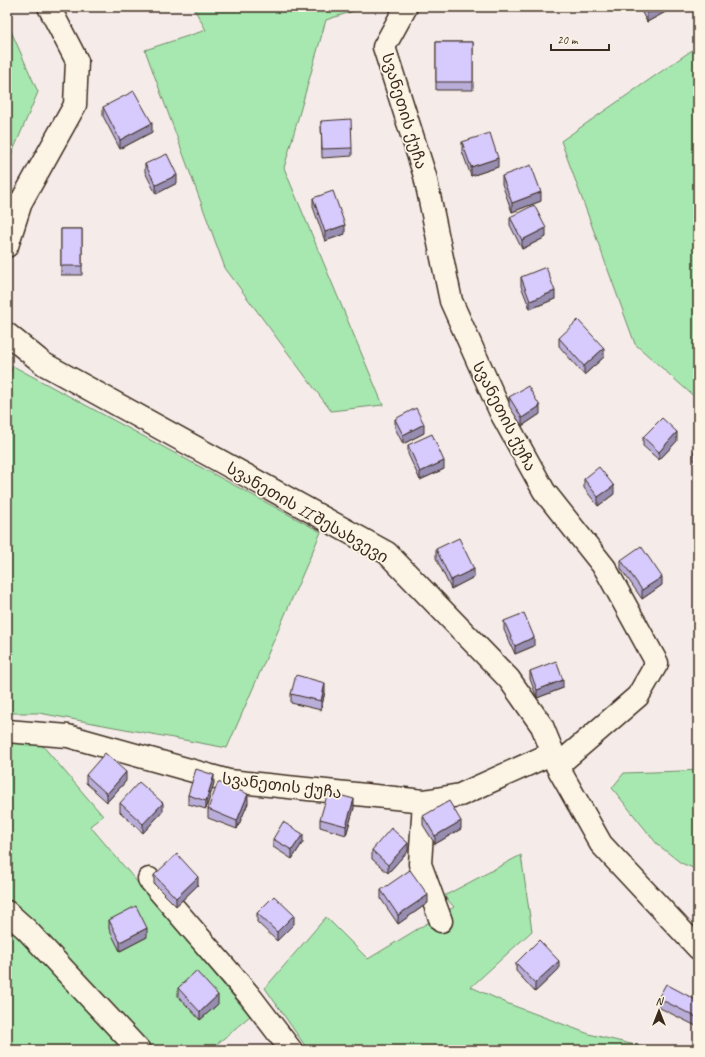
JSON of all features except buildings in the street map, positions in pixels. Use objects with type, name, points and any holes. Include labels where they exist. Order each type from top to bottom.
[{"type":"street","points":[[7,246],[21,202],[75,105],[77,61],[49,7]]},
{"type":"street","name":"სვანეთის ქუჩა","points":[[7,731],[68,736],[229,781],[424,801],[460,795],[555,760],[638,696],[657,663],[606,568],[544,491],[501,413],[451,301],[425,176],[384,48],[406,7]]},
{"type":"street","name":"სვანეთის II შესახვევი","points":[[7,334],[44,364],[387,553],[508,680],[542,726],[555,760],[601,844],[698,948]]},
{"type":"street","points":[[424,801],[420,864],[441,922]]},
{"type":"street","points":[[149,879],[249,995],[291,1050]]},
{"type":"street","points":[[7,912],[26,929],[139,1050]]},
{"type":"green space","points":[[193,7],[366,7],[326,20],[284,168],[383,405],[331,411],[225,268],[145,50],[206,30]]},
{"type":"green space","points":[[7,22],[38,92],[7,165]]},
{"type":"green space","points":[[698,46],[698,400],[635,344],[561,141]]},
{"type":"green space","points":[[13,366],[321,532],[227,748],[39,713],[7,713],[7,382]]},
{"type":"green space","points":[[7,741],[42,745],[103,816],[90,826],[250,1016],[210,1050],[7,1050]]},
{"type":"green space","points":[[698,770],[698,870],[681,863],[657,844],[612,788],[624,773]]},
{"type":"green space","points":[[521,855],[532,931],[471,987],[509,1004],[589,1034],[656,1050],[308,1050],[265,988],[326,917],[368,959],[454,907],[444,896]]}]
